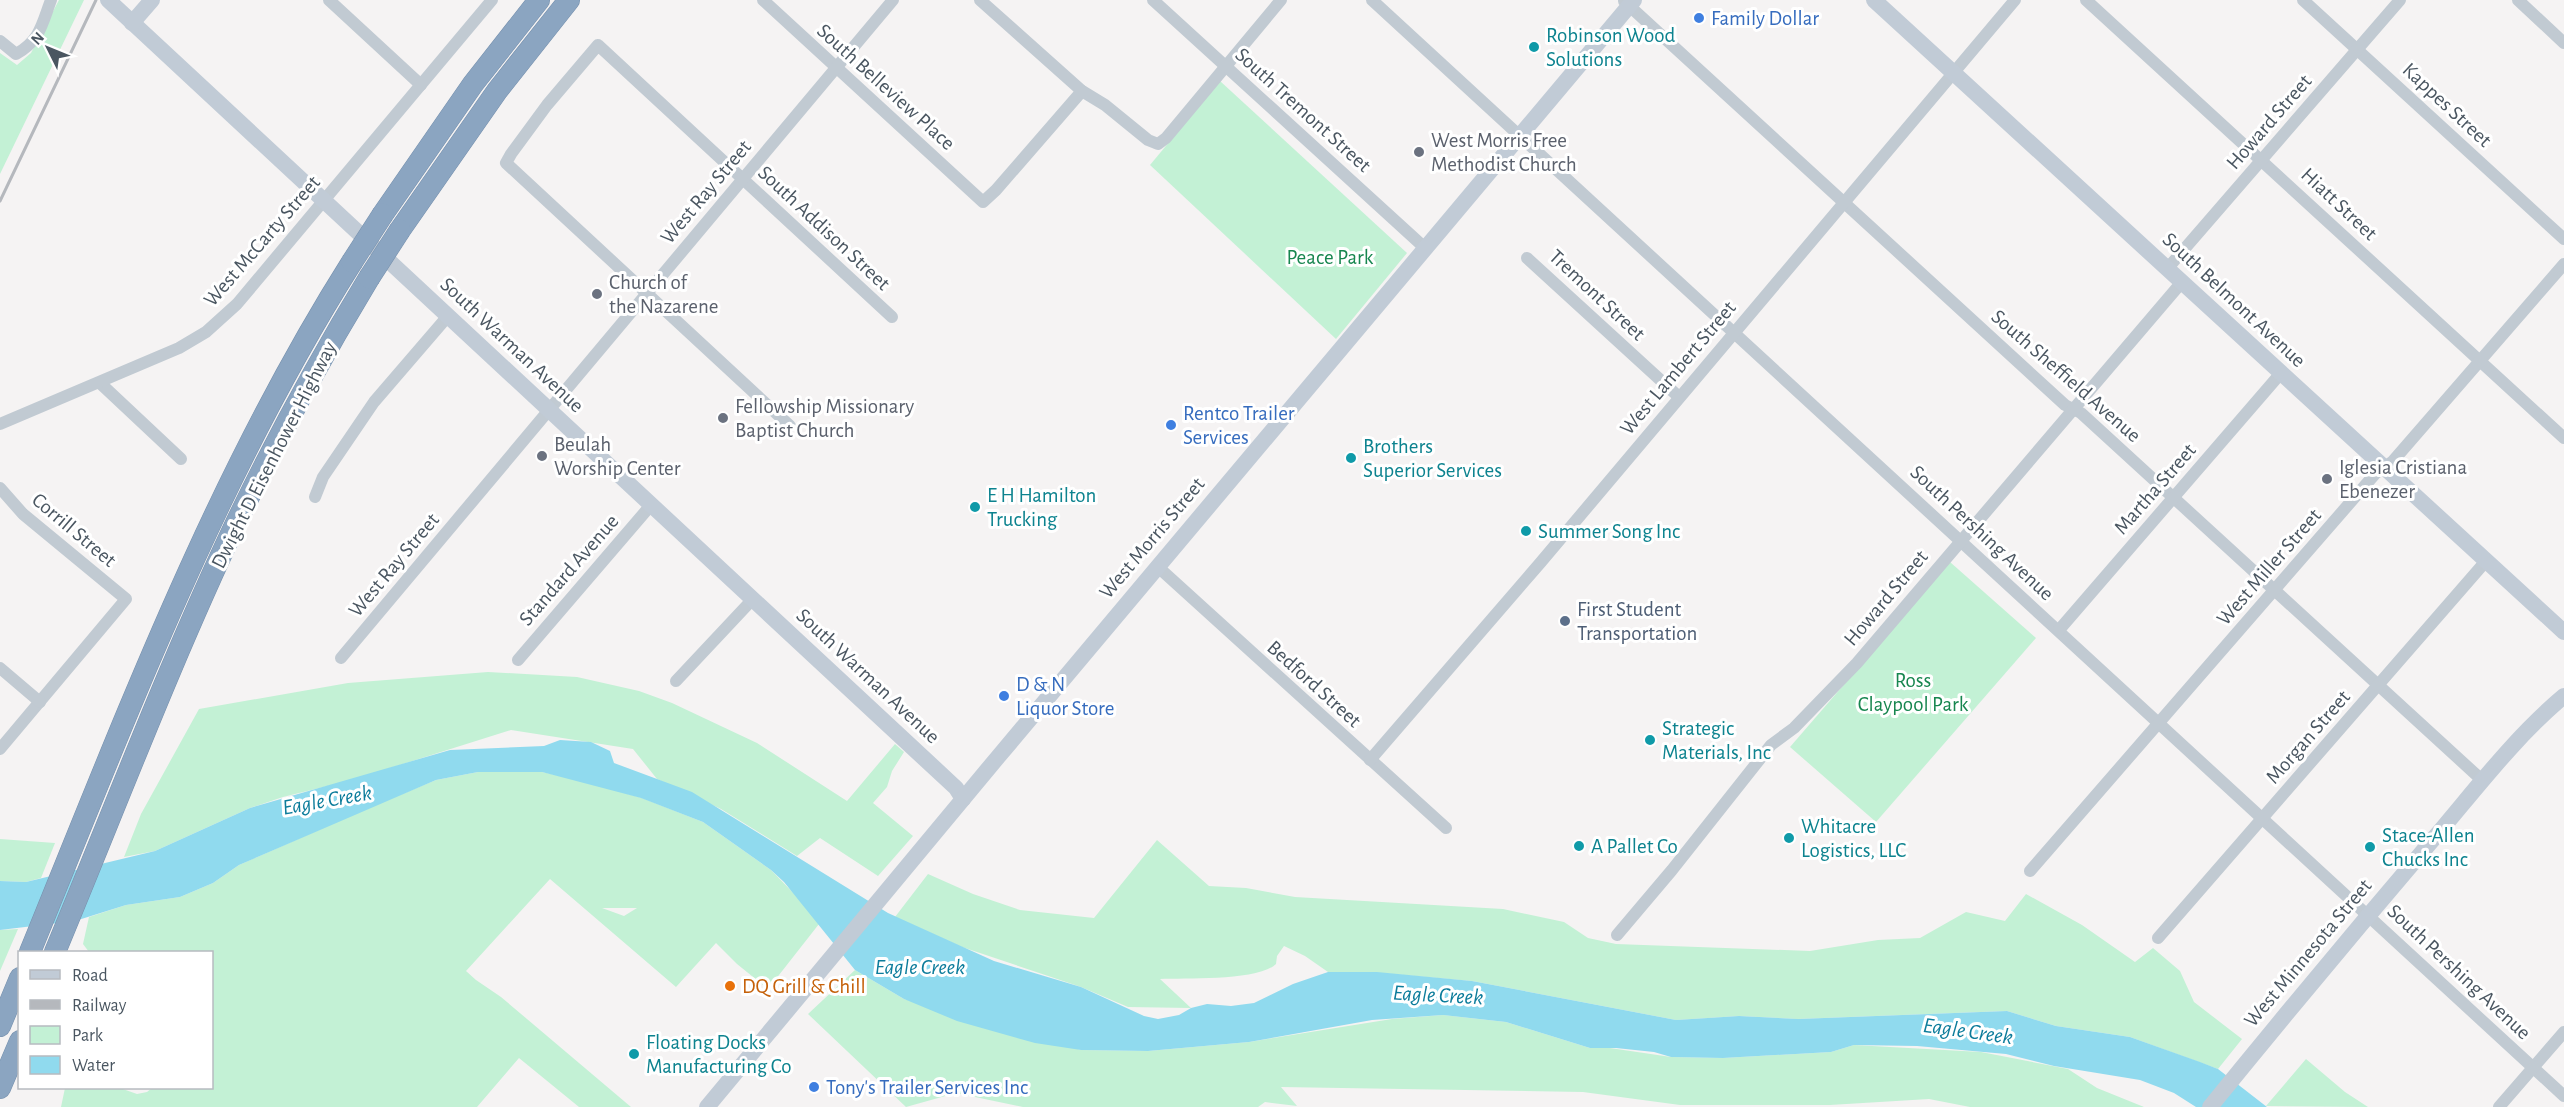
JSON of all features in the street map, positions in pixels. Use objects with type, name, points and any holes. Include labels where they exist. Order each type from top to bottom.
[{"type":"highway","name":"Dwight D Eisenhower Highway","points":[[30,951],[213,516],[271,402],[352,262],[383,214],[473,84],[538,0]]},
{"type":"highway","name":"Dwight D Eisenhower Highway","points":[[55,951],[188,629],[237,521],[297,403],[369,278],[400,230],[496,91],[568,0]]},
{"type":"highway","points":[[0,1026],[18,983]]},
{"type":"highway","points":[[0,1088],[18,1046]]},
{"type":"main road","name":"South Warman Avenue","points":[[108,0],[956,789],[963,799]]},
{"type":"main road","points":[[132,23],[152,0]]},
{"type":"main road","name":"South Belmont Avenue","points":[[1874,0],[2564,632]]},
{"type":"main road","name":"West Morris Street","points":[[707,1107],[1520,136],[1629,2]]},
{"type":"main road","name":"West Minnesota Street","points":[[2210,1107],[2368,915],[2483,781],[2527,730],[2564,696]]},
{"type":"street","points":[[0,41],[16,54],[30,46],[39,31],[51,0]]},
{"type":"street","points":[[329,0],[421,85]]},
{"type":"street","name":"West McCarty Street","points":[[0,424],[179,348],[217,323],[237,304],[492,0]]},
{"type":"street","name":"South Belleview Place","points":[[763,0],[983,202],[1082,91]]},
{"type":"street","name":"West Ray Street","points":[[341,658],[893,0]]},
{"type":"street","points":[[980,0],[1082,91],[1105,105],[1149,140],[1158,144],[1166,138],[1281,0]]},
{"type":"street","name":"South Tremont Street","points":[[1153,0],[1425,249]]},
{"type":"street","name":"South Pershing Avenue","points":[[1372,0],[2564,1096]]},
{"type":"street","name":"West Lambert Street","points":[[1370,760],[1454,664],[2015,0]]},
{"type":"street","name":"Hiatt Street","points":[[2086,0],[2564,438]]},
{"type":"street","name":"Kappes Street","points":[[2303,0],[2564,239]]},
{"type":"street","name":"Howard Street","points":[[2167,269],[2400,0]]},
{"type":"street","points":[[2518,0],[2564,42]]},
{"type":"street","name":"South Sheffield Avenue","points":[[1629,2],[2065,405],[2081,413],[2483,781]]},
{"type":"street","name":"South Addison Street","points":[[647,294],[507,163],[511,154],[547,105],[598,45],[892,317]]},
{"type":"street","name":"Tremont Street","points":[[1527,258],[1679,397]]},
{"type":"street","name":"West Miller Street","points":[[2030,872],[2379,470],[2393,461],[2564,264]]},
{"type":"street","name":"Howard Street","points":[[1617,934],[1672,870],[1771,745],[1794,728],[1857,663],[2182,282]]},
{"type":"street","points":[[647,294],[790,426]]},
{"type":"street","points":[[315,497],[323,477],[374,402],[448,316]]},
{"type":"street","name":"Martha Street","points":[[2059,630],[2281,373]]},
{"type":"street","points":[[100,383],[181,459]]},
{"type":"street","name":"Corrill Street","points":[[0,488],[23,514],[126,599],[40,702]]},
{"type":"street","name":"Standard Avenue","points":[[518,660],[651,505]]},
{"type":"street","name":"Morgan Street","points":[[2158,938],[2486,561]]},
{"type":"street","name":"Bedford Street","points":[[1158,567],[1446,828]]},
{"type":"street","points":[[676,681],[752,600]]},
{"type":"street","points":[[0,668],[40,702],[0,749]]},
{"type":"street","points":[[2499,1107],[2564,1032]]},
{"type":"green space","points":[[59,0],[84,0],[0,174],[0,53],[17,65],[31,53]]},
{"type":"green space","name":"Peace Park","points":[[1220,81],[1407,253],[1336,339],[1150,165]]},
{"type":"green space","name":"Ross Claypool Park","points":[[1950,562],[2036,638],[1876,822],[1790,747]]},
{"type":"green space","points":[[488,672],[577,677],[639,691],[672,703],[757,743],[847,801],[895,744],[904,752],[892,771],[887,787],[873,803],[913,836],[878,876],[820,838],[797,856],[721,809],[657,779],[633,749],[511,730],[352,780],[283,797],[250,808],[155,851],[124,857],[141,814],[199,709],[348,683]]},
{"type":"green space","points":[[478,772],[542,772],[579,780],[642,798],[703,822],[771,870],[804,904],[819,924],[768,989],[737,964],[716,943],[676,987],[550,879],[466,971],[501,997],[631,1107],[579,1107],[519,1058],[477,1107],[61,1107],[65,1089],[123,1089],[137,1094],[151,1089],[213,1089],[213,951],[88,951],[83,944],[89,917],[126,905],[180,897],[213,883],[239,865],[436,780]],"holes":[[[602,908],[637,908],[624,916]]]},
{"type":"green space","points":[[0,839],[55,843],[41,878],[26,882],[0,881]]},
{"type":"green space","points":[[1157,840],[1209,886],[1246,888],[1295,897],[1503,909],[1564,922],[1588,938],[1616,944],[1810,951],[1878,940],[1920,938],[1966,912],[2005,921],[2026,894],[2082,925],[2135,962],[2153,948],[2180,971],[2194,1002],[2242,1039],[2218,1069],[2130,1037],[2056,1026],[2007,1011],[1797,1019],[1739,1016],[1676,1020],[1472,981],[1369,972],[1328,972],[1305,956],[1284,946],[1277,956],[1276,964],[1254,973],[1222,978],[1160,979],[1191,1008],[1128,1007],[1081,987],[962,947],[895,917],[928,874],[973,894],[1020,910],[1094,918]]},
{"type":"green space","points":[[18,929],[0,971],[0,930]]},
{"type":"green space","points":[[855,970],[904,999],[1081,1050],[1148,1051],[1249,1042],[1392,1019],[1443,1015],[1506,1022],[1590,1048],[1610,1048],[1671,1057],[1723,1058],[1831,1052],[1854,1045],[1981,1052],[2068,1069],[2097,1088],[2144,1107],[1970,1107],[1929,1099],[1830,1105],[1680,1105],[1583,1092],[1281,1087],[1297,1106],[1265,1102],[1258,1107],[1023,1107],[956,1093],[906,1107],[808,1014]]},
{"type":"green space","points":[[2306,1059],[2345,1092],[2368,1107],[2266,1106]]},
{"type":"water","name":"Eagle Creek","points":[[560,740],[591,742],[610,751],[614,763],[692,792],[888,913],[994,961],[1081,987],[1144,1016],[1158,1019],[1179,1015],[1191,1008],[1207,1004],[1231,1006],[1254,1003],[1293,984],[1328,972],[1377,972],[1472,981],[1676,1020],[1739,1016],[1798,1019],[2007,1011],[2056,1026],[2130,1037],[2200,1062],[2218,1069],[2267,1107],[2196,1107],[2174,1093],[2140,1080],[2054,1066],[2006,1054],[1917,1046],[1854,1045],[1831,1052],[1723,1058],[1671,1057],[1654,1052],[1590,1048],[1506,1022],[1443,1015],[1372,1020],[1249,1042],[1148,1051],[1081,1050],[1035,1043],[957,1021],[904,999],[855,970],[784,882],[771,870],[703,822],[641,798],[542,772],[478,772],[436,780],[239,865],[213,883],[180,897],[126,905],[75,921],[0,930],[0,881],[26,882],[155,851],[250,808],[450,750],[544,746]]},
{"type":"railway","points":[[0,201],[96,0]]},
{"type":"place","name":"Family Dollar","points":[[1699,18]]},
{"type":"place","name":"Robinson Wood Solutions","points":[[1534,47]]},
{"type":"place","name":"West Morris Free Methodist Church","points":[[1419,152]]},
{"type":"place","name":"Church of the Nazarene","points":[[597,294]]},
{"type":"place","name":"Fellowship Missionary Baptist Church","points":[[723,418]]},
{"type":"place","name":"Rentco Trailer Services","points":[[1171,425]]},
{"type":"place","name":"Beulah Worship Center","points":[[542,456]]},
{"type":"place","name":"Brothers Superior Services","points":[[1351,458]]},
{"type":"place","name":"Iglesia Cristiana Ebenezer","points":[[2327,479]]},
{"type":"place","name":"E H Hamilton Trucking","points":[[975,507]]},
{"type":"place","name":"Summer Song Inc","points":[[1526,531]]},
{"type":"place","name":"First Student Transportation","points":[[1565,621]]},
{"type":"place","name":"D & N Liquor Store","points":[[1004,696]]},
{"type":"place","name":"Strategic Materials, Inc","points":[[1650,740]]},
{"type":"place","name":"Whitacre Logistics, LLC","points":[[1789,838]]},
{"type":"place","name":"A Pallet Co","points":[[1579,846]]},
{"type":"place","name":"Stace-Allen Chucks Inc","points":[[2370,847]]},
{"type":"place","name":"DQ Grill & Chill","points":[[730,986]]},
{"type":"place","name":"Floating Docks Manufacturing Co","points":[[634,1054]]},
{"type":"place","name":"Tony's Trailer Services Inc","points":[[814,1087]]}]
